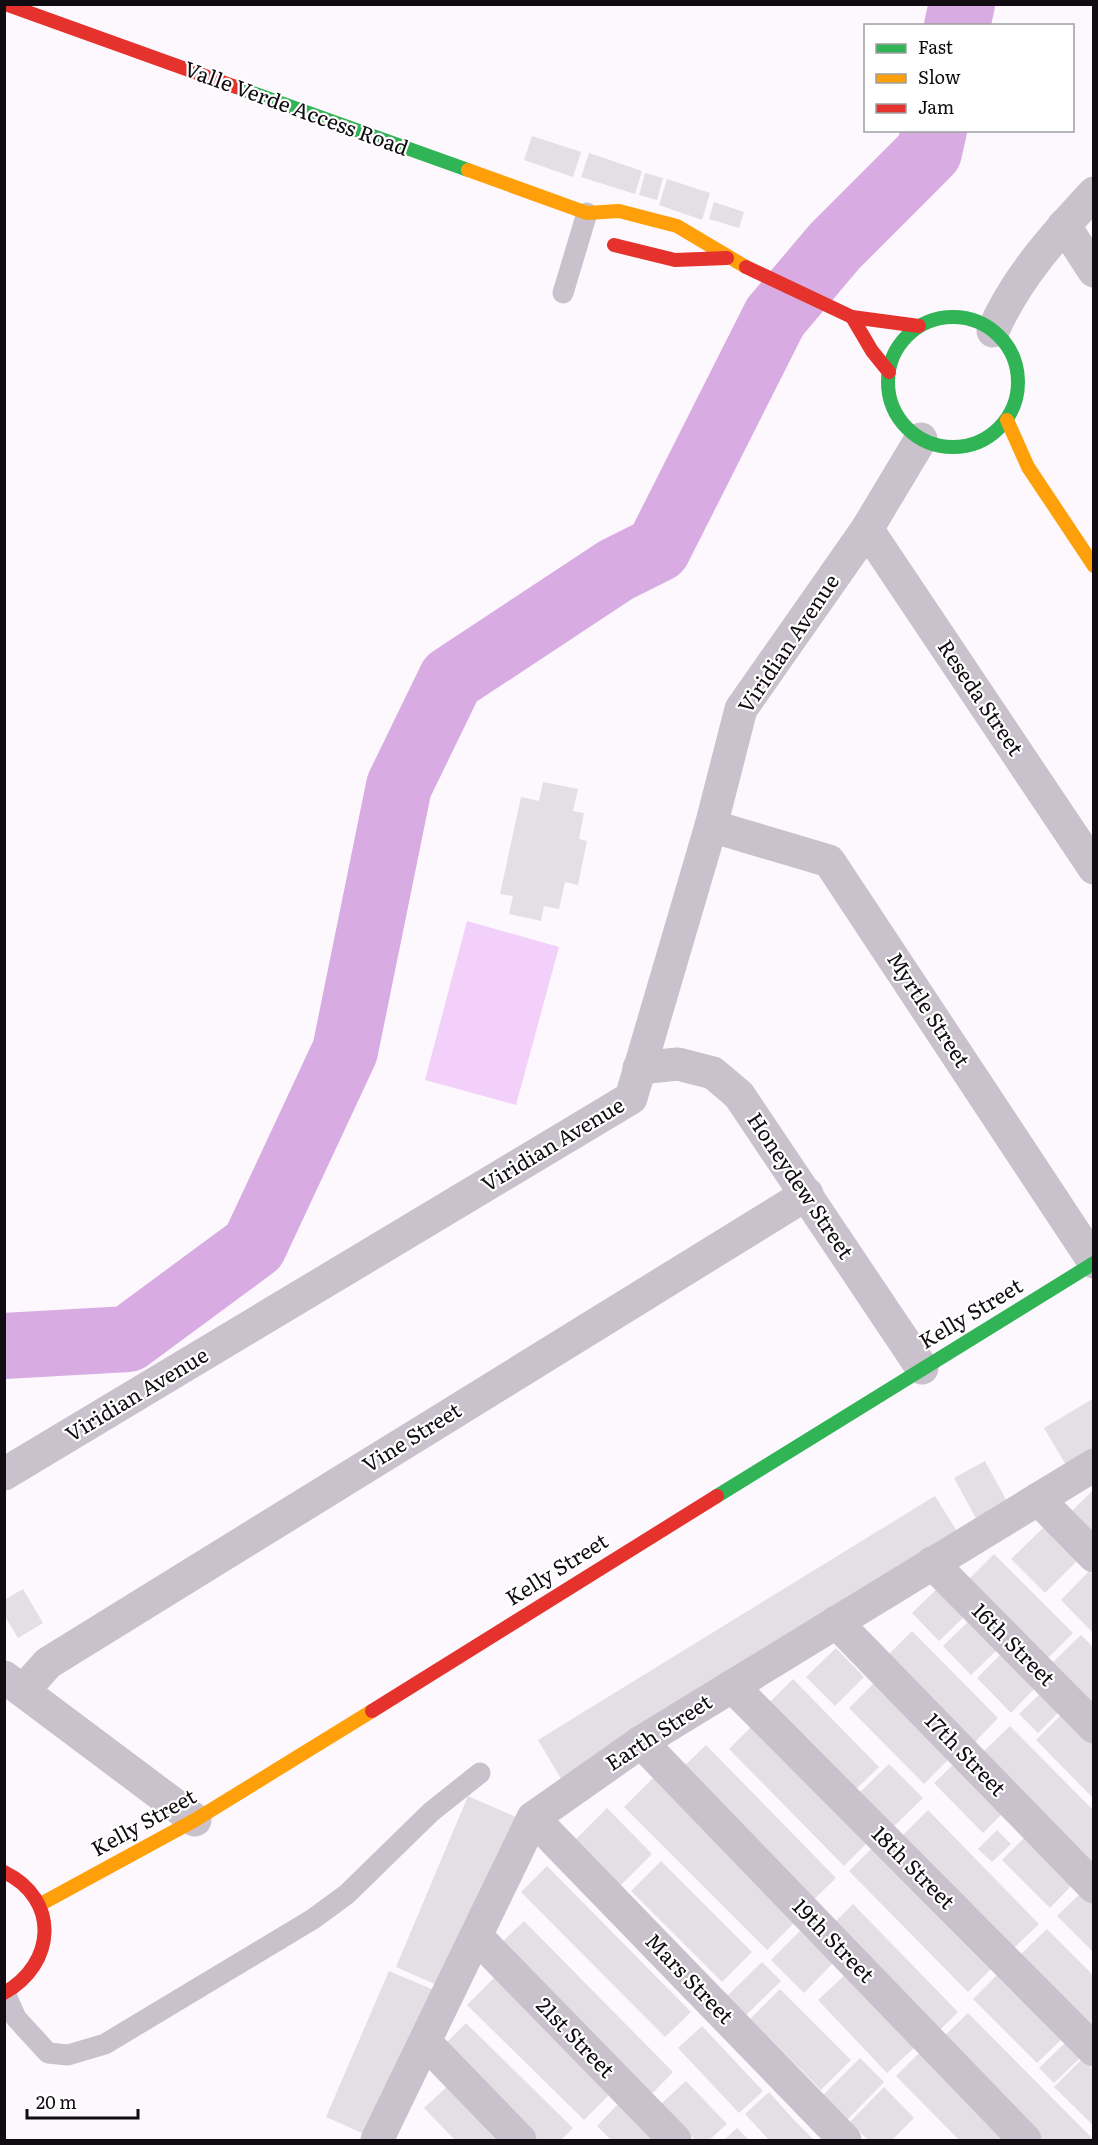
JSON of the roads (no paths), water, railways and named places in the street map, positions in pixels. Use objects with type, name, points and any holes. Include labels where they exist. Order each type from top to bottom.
[{"type":"street","name":"Valle Verde Access Road","points":[[5,4],[675,260],[727,258]]},
{"type":"street","points":[[993,331],[1009,299],[1064,225],[1094,193]]},
{"type":"street","name":"Valle Verde Access Road","points":[[601,231],[619,211],[677,226],[727,258],[836,311],[852,317],[919,326]]},
{"type":"street","points":[[1064,225],[1094,271]]},
{"type":"street","points":[[852,317],[872,351],[889,372]]},
{"type":"street","points":[[957,317],[976,321],[993,331],[1007,345],[1016,363],[1019,382],[1016,402],[1007,420],[994,434],[977,444],[958,448],[939,447],[921,439],[905,427],[894,411],[888,392],[889,372],[894,354],[905,338],[919,326],[937,319],[957,317]]},
{"type":"street","points":[[1007,420],[1028,467],[1094,566]]},
{"type":"street","name":"Viridian Avenue","points":[[4,1474],[631,1098],[711,826],[741,709],[867,529],[921,439]]},
{"type":"street","name":"Reseda Street","points":[[867,529],[1094,868]]},
{"type":"street","name":"Myrtle Street","points":[[711,826],[829,861],[1094,1263]]},
{"type":"street","name":"Honeydew Street","points":[[639,1068],[678,1064],[713,1073],[739,1095],[922,1368]]},
{"type":"street","name":"Vine Street","points":[[14,1684],[807,1194]]},
{"type":"street","name":"Kelly Street","points":[[39,1905],[195,1820],[1094,1263]]},
{"type":"street","name":"Earth Street","points":[[377,2140],[533,1818],[641,1742],[1094,1465]]},
{"type":"street","points":[[1038,1499],[1094,1556]]},
{"type":"street","name":"16th Street","points":[[932,1563],[1094,1727]]},
{"type":"street","name":"17th Street","points":[[836,1622],[1094,1887]]},
{"type":"street","points":[[14,1684],[195,1820]]},
{"type":"street","name":"18th Street","points":[[732,1686],[1094,2050]]},
{"type":"street","name":"19th Street","points":[[641,1742],[1025,2140]]},
{"type":"street","name":"Mars Street","points":[[533,1818],[845,2140]]},
{"type":"street","points":[[4,1872],[27,1887],[39,1905],[45,1926],[44,1946],[36,1966],[23,1982],[5,1993]]},
{"type":"street","name":"21st Street","points":[[476,1936],[675,2140]]},
{"type":"street","points":[[425,2042],[520,2140]]},
{"type":"lane","points":[[563,292],[601,231]]},
{"type":"lane","points":[[5,1993],[16,2018],[48,2053],[68,2055],[105,2044],[313,1919],[348,1894],[431,1812],[480,1773]]},
{"type":"waterway","points":[[957,24],[962,4]]},
{"type":"waterway","points":[[4,1346],[128,1339],[254,1246],[345,1051],[399,786],[451,679],[616,570],[658,549],[775,317],[835,246],[929,152],[934,132]]}]
